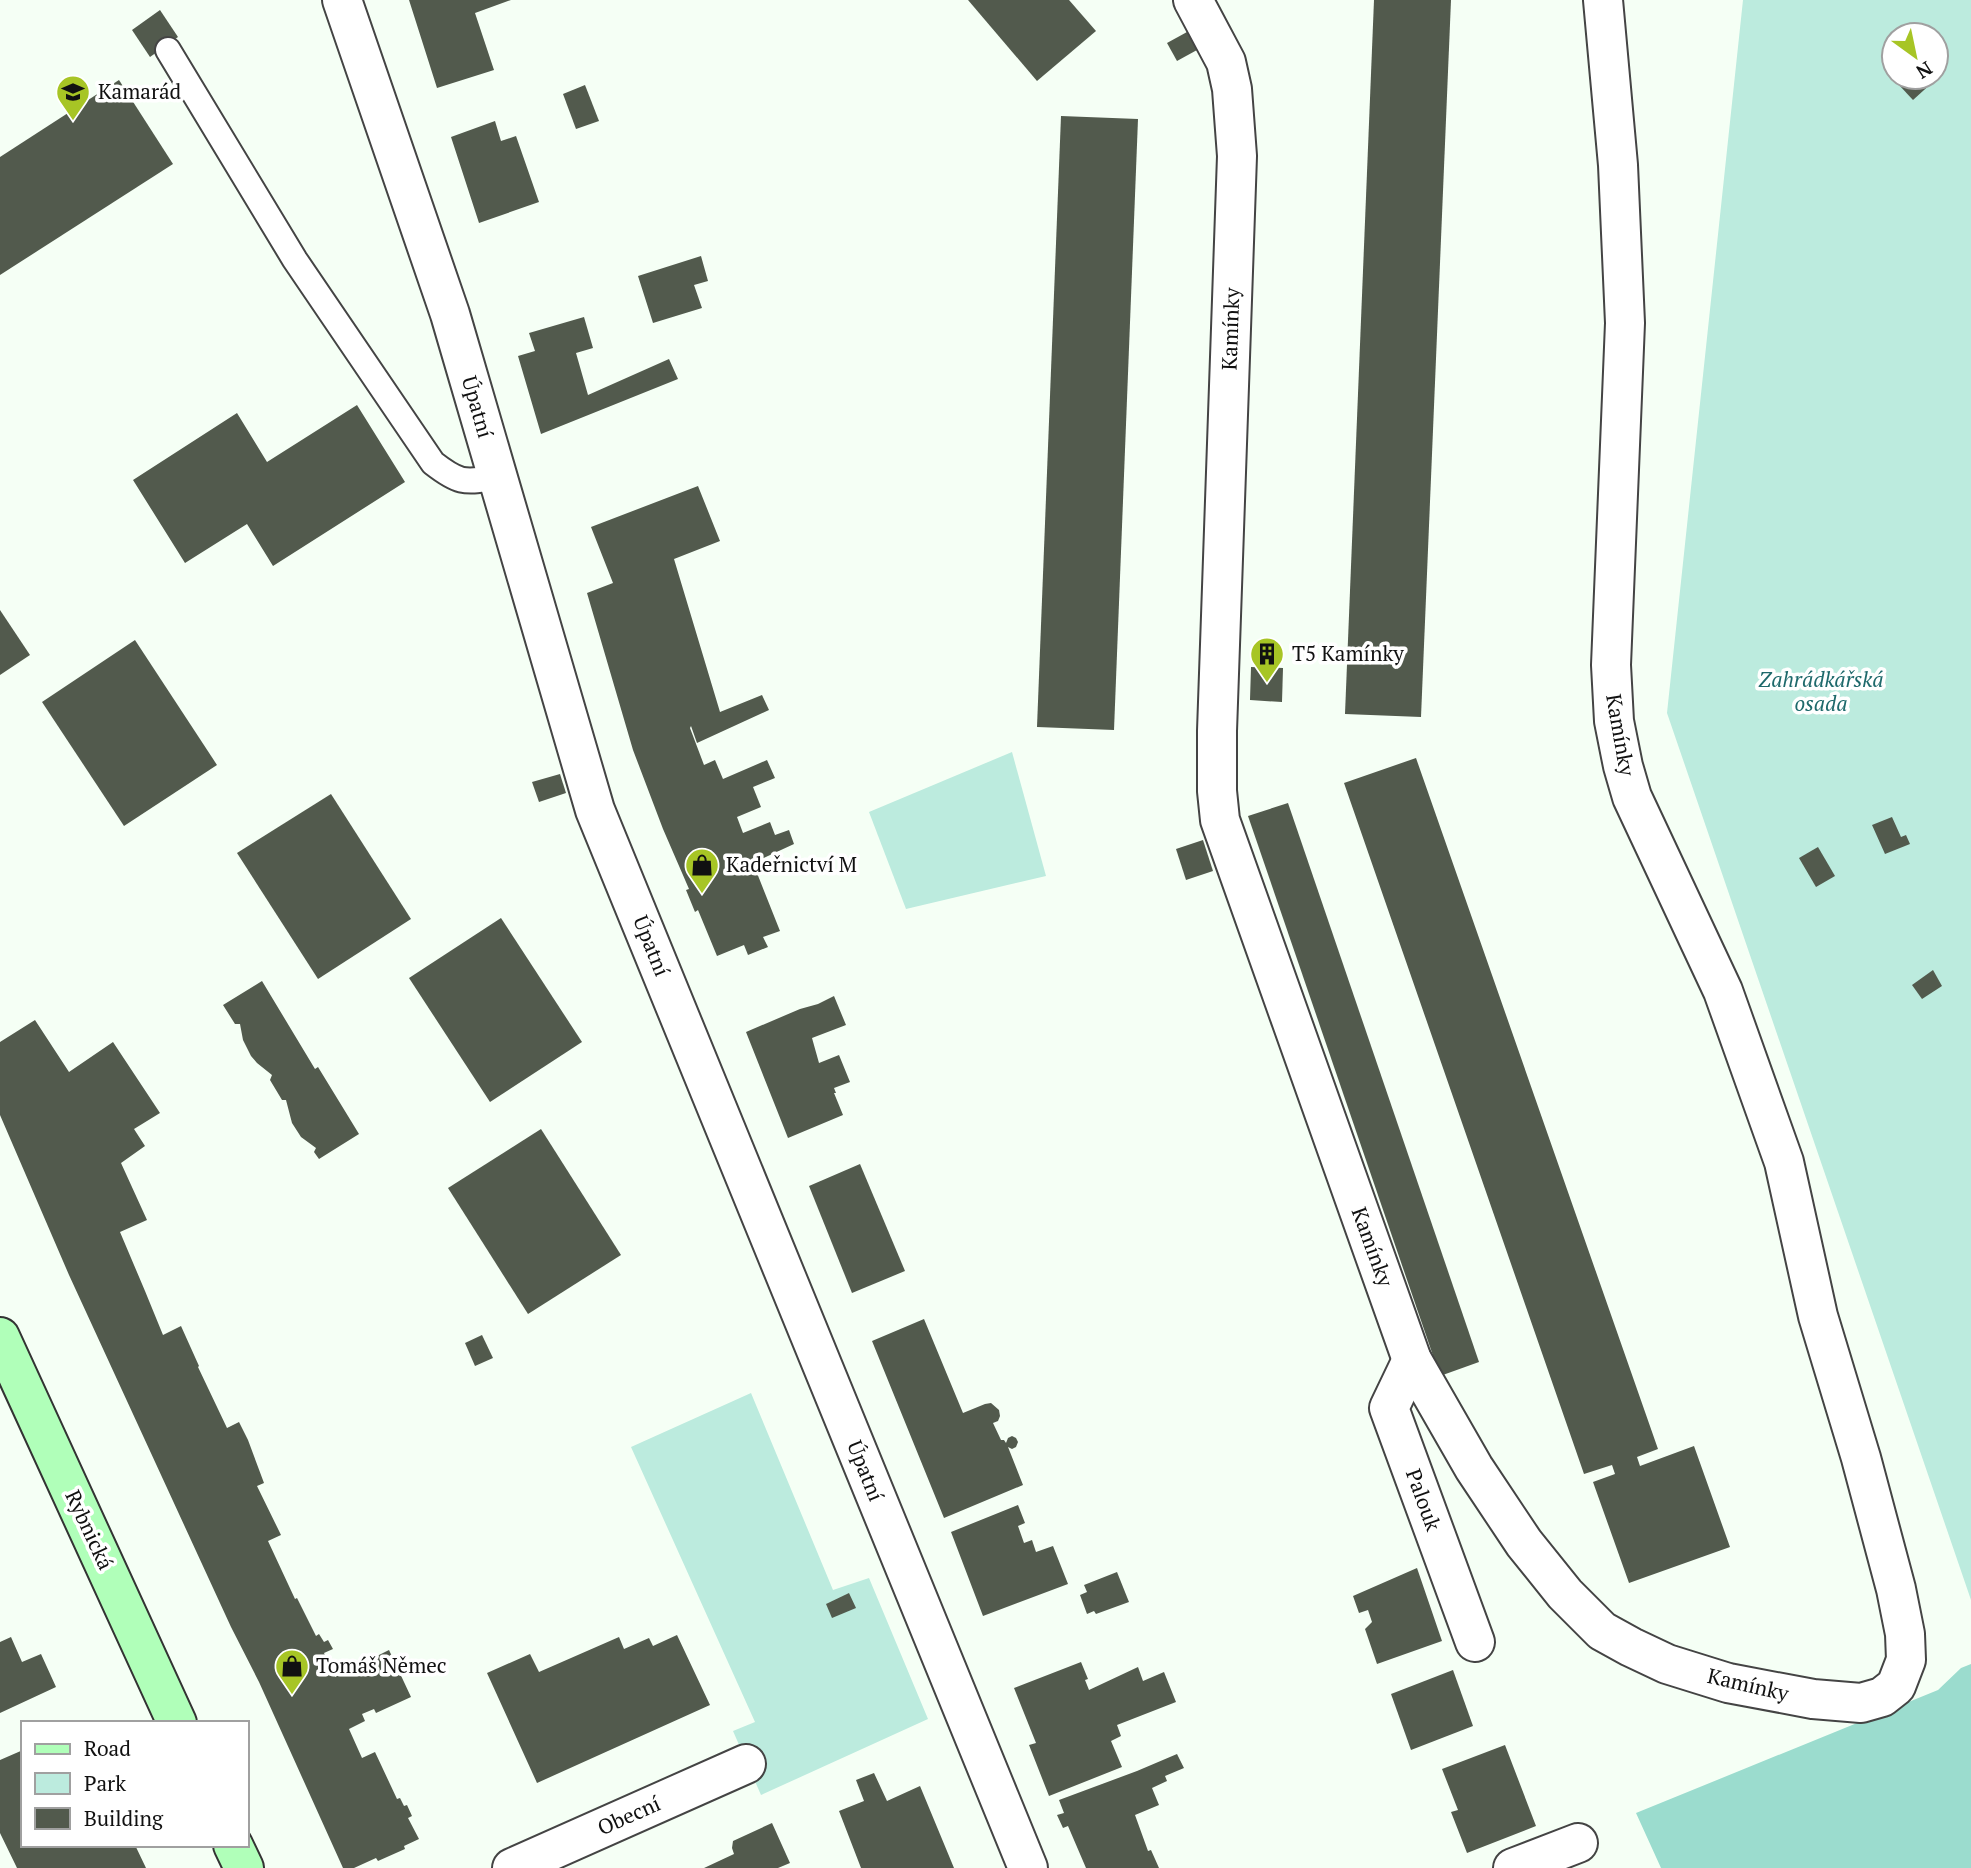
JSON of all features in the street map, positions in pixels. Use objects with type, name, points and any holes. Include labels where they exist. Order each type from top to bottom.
[{"type":"street","name":"Úpatní","points":[[342,0],[450,314],[595,810],[1028,1868]]},
{"type":"street","name":"Kamínky","points":[[1194,0],[1226,62],[1232,89],[1237,156],[1217,717],[1217,791],[1220,820],[1412,1360],[1474,1468],[1524,1543],[1565,1594],[1602,1631],[1667,1664],[1728,1683],[1813,1699],[1861,1703],[1882,1697],[1896,1686],[1906,1660],[1905,1634],[1896,1589],[1861,1458],[1818,1316],[1784,1162],[1723,991],[1632,797],[1614,721],[1611,665],[1625,323],[1619,164],[1603,0]]},
{"type":"street","name":"Rybnická","points":[[0,1336],[176,1721]]},
{"type":"street","name":"Palouk","points":[[1412,1360],[1389,1408],[1475,1642]]},
{"type":"street","name":"Obecní","points":[[512,1868],[746,1764]]},
{"type":"street","points":[[1513,1868],[1578,1843]]},
{"type":"street","points":[[234,1847],[244,1868]]},
{"type":"lane","points":[[169,51],[295,260],[433,463],[451,477],[469,481],[497,478]]},
{"type":"green space","name":"Zahrádkářská osada","points":[[1743,0],[1971,0],[1971,1600],[1667,713]]},
{"type":"green space","points":[[1012,752],[1046,876],[906,909],[869,812]]},
{"type":"green space","points":[[751,1393],[833,1590],[869,1578],[928,1719],[761,1795],[733,1731],[755,1722],[631,1447]]},
{"type":"shaded area","points":[[1971,1664],[1971,1868],[1661,1868],[1636,1813],[1938,1690],[1961,1668]]},
{"type":"building","points":[[409,0],[511,0],[475,13],[494,70],[437,88]]},
{"type":"building","points":[[968,0],[1069,0],[1096,31],[1037,81]]},
{"type":"building","points":[[1374,0],[1451,0],[1421,717],[1345,714]]},
{"type":"building","points":[[160,10],[178,37],[150,57],[132,30]]},
{"type":"building","points":[[1187,32],[1197,50],[1177,61],[1167,43]]},
{"type":"building","points":[[119,80],[173,164],[0,275],[0,157]]},
{"type":"building","points":[[585,85],[599,121],[576,129],[563,94]]},
{"type":"building","points":[[1905,91],[1923,91],[1913,100]]},
{"type":"building","points":[[1061,116],[1138,119],[1114,730],[1037,727]]},
{"type":"building","points":[[495,121],[501,141],[516,136],[539,202],[479,223],[451,137]]},
{"type":"building","points":[[701,256],[708,281],[694,285],[702,308],[653,323],[638,276]]},
{"type":"building","points":[[584,317],[593,348],[576,353],[588,395],[669,359],[678,379],[541,434],[518,356],[535,351],[529,333]]},
{"type":"building","points":[[357,405],[405,482],[273,566],[247,524],[185,563],[133,480],[237,413],[267,462]]},
{"type":"building","points":[[698,486],[720,541],[674,559],[720,712],[762,695],[769,710],[697,743],[691,726],[690,728],[704,765],[715,760],[723,779],[767,760],[775,778],[753,787],[761,807],[737,817],[743,833],[770,822],[775,835],[789,830],[794,844],[753,863],[780,931],[763,937],[768,947],[748,955],[744,945],[717,956],[698,910],[695,912],[686,890],[689,889],[633,750],[587,593],[613,583],[591,527]]},
{"type":"building","points":[[0,610],[30,655],[0,675]]},
{"type":"building","points":[[135,640],[217,765],[124,826],[42,702]]},
{"type":"building","name":"T5 Kamínky","points":[[1251,667],[1283,668],[1282,702],[1250,700]]},
{"type":"building","points":[[1416,758],[1658,1449],[1637,1457],[1640,1466],[1694,1446],[1730,1547],[1629,1583],[1593,1482],[1615,1474],[1612,1465],[1584,1474],[1344,783]]},
{"type":"building","points":[[560,774],[566,793],[539,802],[532,782]]},
{"type":"building","points":[[331,794],[411,919],[318,979],[237,853]]},
{"type":"building","points":[[1288,803],[1479,1362],[1440,1376],[1248,816]]},
{"type":"building","points":[[1892,817],[1901,837],[1906,835],[1910,844],[1885,854],[1872,825]]},
{"type":"building","points":[[1203,840],[1213,871],[1186,880],[1176,849]]},
{"type":"building","points":[[1818,847],[1835,876],[1816,887],[1799,858]]},
{"type":"building","points":[[501,918],[582,1042],[490,1102],[409,978]]},
{"type":"building","points":[[1933,970],[1942,986],[1922,999],[1912,985]]},
{"type":"building","points":[[262,981],[315,1069],[318,1067],[359,1134],[319,1159],[314,1152],[316,1148],[301,1137],[292,1123],[286,1100],[282,1100],[270,1080],[272,1075],[251,1056],[243,1040],[240,1024],[235,1024],[223,1005]]},
{"type":"building","points":[[834,996],[846,1025],[812,1038],[819,1063],[839,1055],[850,1082],[834,1088],[843,1115],[788,1138],[746,1032]]},
{"type":"building","points":[[35,1020],[69,1072],[113,1042],[160,1113],[134,1129],[145,1146],[121,1163],[147,1220],[120,1232],[163,1335],[181,1326],[227,1428],[239,1422],[264,1483],[257,1486],[281,1535],[268,1541],[316,1636],[319,1634],[324,1642],[328,1640],[333,1649],[324,1653],[335,1677],[389,1650],[411,1697],[376,1713],[374,1709],[362,1714],[365,1721],[349,1729],[362,1758],[375,1752],[397,1799],[400,1798],[404,1806],[407,1805],[412,1816],[408,1818],[419,1839],[404,1846],[405,1849],[378,1861],[376,1858],[354,1868],[343,1868],[69,1275],[0,1115],[0,1042]]},
{"type":"building","points":[[541,1129],[621,1255],[528,1314],[448,1188]]},
{"type":"building","points":[[860,1164],[905,1271],[852,1293],[809,1186]]},
{"type":"building","points":[[924,1319],[963,1413],[991,1403],[999,1410],[998,1421],[993,1423],[1001,1440],[1006,1443],[1012,1436],[1016,1438],[1016,1447],[1008,1447],[1023,1485],[944,1518],[872,1341]]},
{"type":"building","points":[[482,1335],[493,1358],[475,1366],[465,1343]]},
{"type":"building","points":[[1018,1505],[1025,1523],[1018,1526],[1024,1543],[1032,1540],[1036,1552],[1053,1546],[1068,1584],[983,1616],[951,1532]]},
{"type":"building","points":[[1417,1568],[1442,1641],[1377,1664],[1365,1629],[1372,1622],[1368,1610],[1359,1613],[1353,1596]]},
{"type":"building","points":[[1117,1572],[1129,1602],[1096,1614],[1094,1611],[1087,1614],[1080,1595],[1087,1592],[1084,1585]]},
{"type":"building","points":[[849,1593],[856,1608],[832,1618],[826,1604]]},
{"type":"building","points":[[677,1635],[710,1705],[537,1783],[487,1673],[530,1654],[539,1672],[619,1637],[624,1649],[649,1638],[653,1646]]},
{"type":"building","points":[[11,1637],[22,1662],[41,1654],[56,1687],[0,1713],[0,1642]]},
{"type":"building","points":[[1081,1662],[1089,1690],[1138,1667],[1143,1681],[1164,1672],[1176,1702],[1117,1725],[1121,1736],[1111,1741],[1122,1767],[1049,1796],[1029,1745],[1036,1743],[1014,1688]]},
{"type":"building","points":[[1453,1670],[1473,1726],[1411,1750],[1391,1694]]},
{"type":"building","points":[[1505,1745],[1536,1826],[1467,1853],[1451,1812],[1458,1810],[1442,1769]]},
{"type":"building","points":[[21,1751],[21,1847],[136,1847],[146,1868],[17,1868],[0,1833],[0,1760]]},
{"type":"building","points":[[1177,1754],[1184,1768],[1165,1776],[1167,1781],[1152,1788],[1159,1805],[1135,1815],[1148,1851],[1151,1850],[1159,1868],[1086,1868],[1068,1826],[1063,1828],[1057,1815],[1064,1813],[1059,1800]]},
{"type":"building","points":[[874,1773],[887,1801],[920,1786],[954,1868],[861,1868],[839,1811],[864,1801],[856,1780]]},
{"type":"building","points":[[772,1823],[790,1863],[778,1868],[704,1868],[734,1854],[733,1841]]},
{"type":"place","name":"Kamarád","points":[[73,122]]},
{"type":"place","name":"T5 Kamínky","points":[[1267,684]]},
{"type":"place","name":"Kadeřnictví M","points":[[702,895]]},
{"type":"place","name":"Tomáš Němec","points":[[292,1696]]}]
